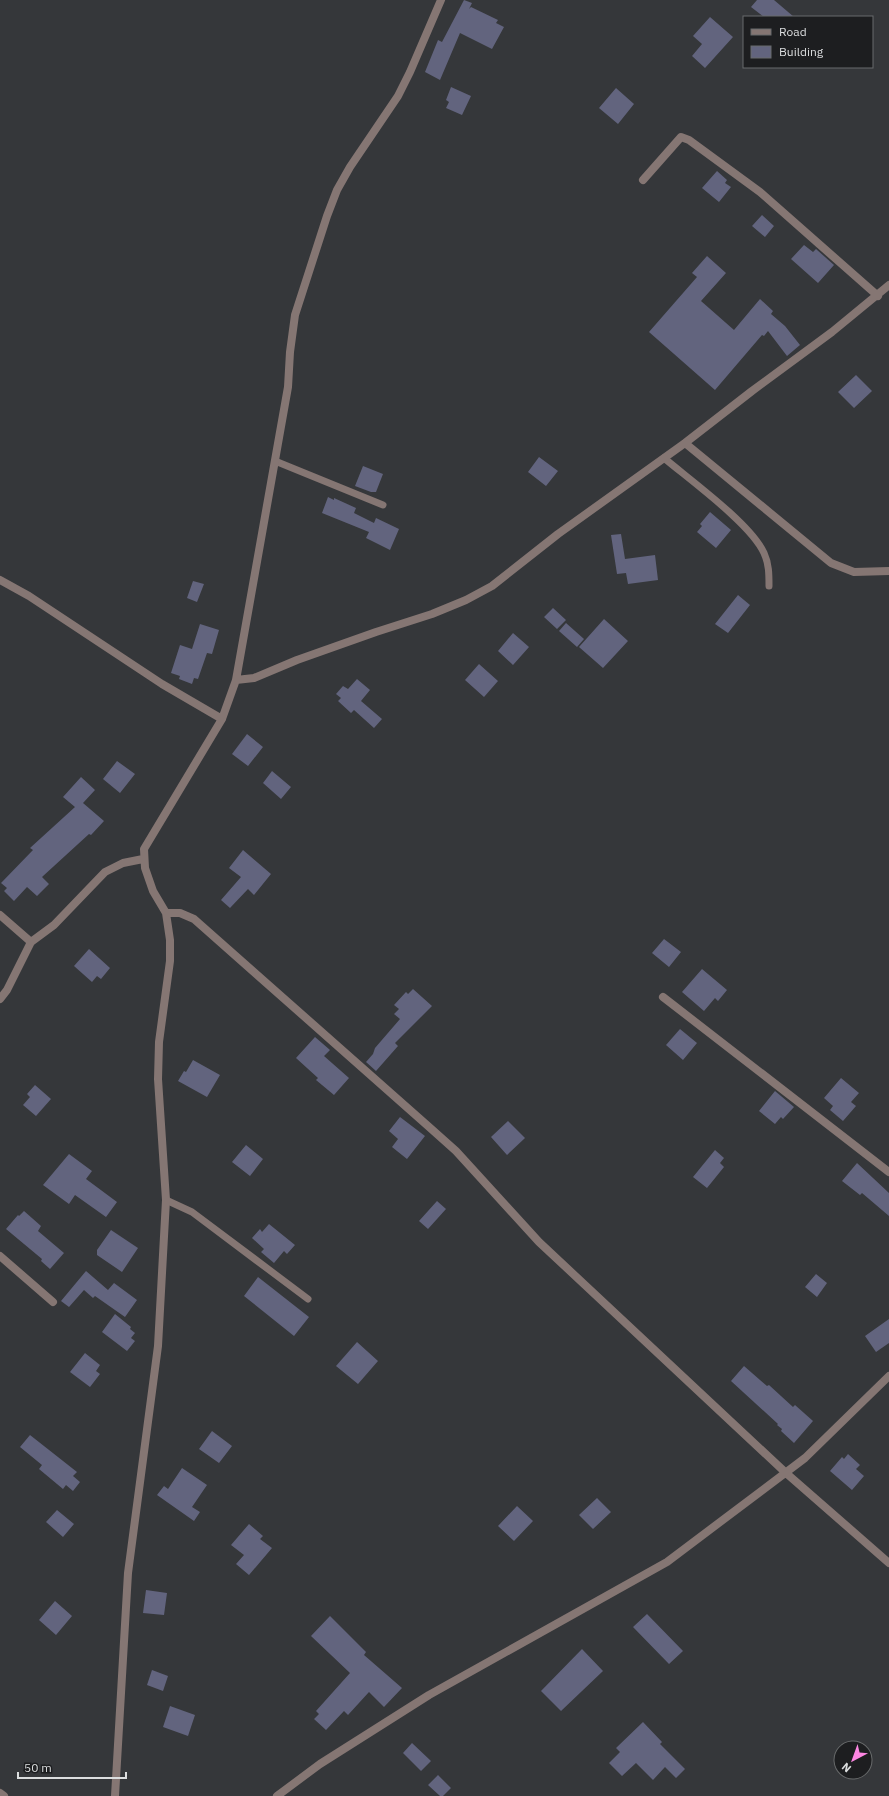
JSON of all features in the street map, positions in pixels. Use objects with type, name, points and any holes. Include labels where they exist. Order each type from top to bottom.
[{"type":"street","points":[[115,1796],[128,1573],[158,1346],[166,1200],[158,1079],[159,1042],[170,952],[170,940],[166,913],[149,881],[143,859],[144,849],[222,718],[236,680],[288,387],[290,352],[295,315],[327,216],[337,190],[350,167],[398,96],[441,0]]},
{"type":"street","points":[[643,180],[681,137],[689,140],[760,192],[878,296]]},
{"type":"street","points":[[236,680],[254,678],[297,660],[432,614],[466,600],[492,586],[558,534],[686,443],[878,296],[889,285]]},
{"type":"street","points":[[686,443],[831,563],[854,572],[889,571]]},
{"type":"street","points":[[0,580],[29,596],[162,684],[222,718]]},
{"type":"street","points":[[0,999],[7,990],[31,942],[54,925],[105,872],[123,863],[143,859]]},
{"type":"street","points":[[166,913],[180,913],[194,920],[450,1146],[539,1242],[786,1473],[889,1563]]},
{"type":"street","points":[[0,914],[31,942]]},
{"type":"street","points":[[663,997],[889,1172]]},
{"type":"street","points":[[0,1256],[53,1302]]},
{"type":"street","points":[[278,1796],[320,1764],[429,1695],[667,1562],[811,1453],[889,1376]]},
{"type":"street","points":[[0,1793],[4,1796]]},
{"type":"lane","points":[[664,458],[728,512],[753,536],[763,552],[770,570],[769,586]]},
{"type":"lane","points":[[275,461],[383,505]]},
{"type":"lane","points":[[166,1200],[192,1212],[308,1299]]},
{"type":"building","points":[[464,0],[472,3],[469,9],[471,7],[498,20],[496,23],[504,27],[492,49],[460,33],[440,80],[425,72],[438,40],[442,42]]},
{"type":"building","points":[[757,0],[774,0],[793,16],[763,16],[751,7]]},
{"type":"building","points":[[710,17],[733,37],[705,68],[692,56],[702,44],[693,36]]},
{"type":"building","points":[[451,87],[471,96],[462,115],[446,108],[449,102],[446,100]]},
{"type":"building","points":[[616,88],[634,104],[618,124],[599,108]]},
{"type":"building","points":[[717,171],[727,180],[725,183],[731,187],[719,202],[702,188]]},
{"type":"building","points":[[762,215],[774,226],[765,237],[752,226]]},
{"type":"building","points":[[804,245],[813,252],[816,249],[834,265],[818,283],[791,259]]},
{"type":"building","points":[[707,256],[726,273],[701,301],[734,330],[760,299],[773,311],[771,314],[785,326],[800,345],[787,356],[768,331],[764,336],[762,335],[715,390],[649,332],[697,277],[692,273]]},
{"type":"building","points":[[856,375],[872,391],[854,408],[838,392]]},
{"type":"building","points":[[539,457],[558,471],[546,486],[528,472]]},
{"type":"building","points":[[363,466],[383,474],[376,492],[371,492],[355,486]]},
{"type":"building","points":[[328,497],[334,500],[334,498],[356,508],[354,513],[374,523],[376,518],[399,529],[390,550],[366,538],[369,532],[322,513]]},
{"type":"building","points":[[710,512],[731,530],[716,548],[697,532],[702,526],[700,524]]},
{"type":"building","points":[[621,534],[625,559],[655,555],[658,580],[628,584],[626,573],[617,574],[611,535]]},
{"type":"building","points":[[193,581],[204,584],[197,602],[187,598]]},
{"type":"building","points":[[738,595],[750,605],[728,633],[715,624]]},
{"type":"building","points":[[553,608],[566,620],[557,629],[544,617]]},
{"type":"building","points":[[604,619],[628,641],[603,668],[579,647]]},
{"type":"building","points":[[566,623],[584,639],[577,647],[559,631]]},
{"type":"building","points":[[200,624],[219,630],[212,654],[207,653],[198,679],[194,678],[192,684],[179,679],[180,676],[171,673],[180,645],[192,649]]},
{"type":"building","points":[[513,633],[529,647],[513,665],[498,651]]},
{"type":"building","points":[[479,664],[498,681],[484,697],[465,680]]},
{"type":"building","points":[[357,679],[370,690],[361,701],[382,719],[374,728],[354,710],[351,713],[338,701],[341,698],[336,694],[343,686],[348,689]]},
{"type":"building","points":[[247,734],[263,747],[248,766],[232,754]]},
{"type":"building","points":[[117,761],[135,774],[120,793],[103,779]]},
{"type":"building","points":[[272,771],[291,787],[281,799],[263,783]]},
{"type":"building","points":[[81,777],[95,790],[83,803],[104,821],[91,835],[89,834],[42,877],[49,884],[37,896],[27,887],[14,901],[4,891],[7,888],[1,883],[33,850],[30,848],[75,807],[63,797]]},
{"type":"building","points":[[243,850],[271,874],[254,895],[248,889],[230,908],[221,900],[241,877],[229,868]]},
{"type":"building","points":[[664,939],[681,952],[669,967],[652,953]]},
{"type":"building","points":[[89,949],[110,968],[101,979],[97,976],[92,982],[74,966]]},
{"type":"building","points":[[702,969],[727,990],[718,1001],[715,998],[704,1011],[682,992]]},
{"type":"building","points":[[413,989],[432,1006],[395,1043],[398,1046],[376,1071],[366,1062],[373,1054],[375,1048],[400,1019],[394,1014],[399,1009],[394,1005],[406,992],[408,994]]},
{"type":"building","points":[[680,1029],[697,1043],[683,1060],[666,1045]]},
{"type":"building","points":[[315,1037],[330,1050],[324,1056],[349,1078],[334,1095],[316,1080],[318,1078],[296,1058]]},
{"type":"building","points":[[193,1060],[220,1075],[207,1097],[178,1081],[184,1071],[186,1072]]},
{"type":"building","points":[[841,1078],[859,1093],[851,1102],[856,1106],[843,1121],[830,1110],[833,1106],[824,1098]]},
{"type":"building","points":[[35,1085],[51,1099],[36,1116],[23,1105],[30,1097],[27,1094]]},
{"type":"building","points":[[775,1091],[794,1107],[783,1119],[781,1117],[775,1124],[759,1111]]},
{"type":"building","points":[[400,1117],[425,1136],[407,1159],[392,1147],[398,1139],[389,1131]]},
{"type":"building","points":[[508,1121],[525,1138],[507,1155],[491,1137]]},
{"type":"building","points":[[246,1145],[263,1159],[250,1176],[232,1162]]},
{"type":"building","points":[[715,1150],[724,1158],[720,1163],[724,1167],[707,1188],[693,1177]]},
{"type":"building","points":[[69,1154],[92,1171],[86,1179],[117,1202],[106,1217],[75,1195],[69,1204],[43,1185]]},
{"type":"building","points":[[857,1163],[889,1193],[889,1216],[862,1193],[860,1195],[842,1181]]},
{"type":"building","points":[[437,1201],[446,1209],[428,1229],[419,1221]]},
{"type":"building","points":[[24,1211],[41,1226],[38,1231],[64,1253],[50,1269],[41,1261],[42,1259],[6,1229],[18,1215],[19,1216]]},
{"type":"building","points":[[269,1224],[295,1245],[287,1254],[284,1251],[274,1263],[261,1252],[264,1249],[252,1238],[260,1229],[262,1232]]},
{"type":"building","points":[[111,1230],[138,1248],[122,1272],[97,1255],[97,1250]]},
{"type":"building","points":[[86,1271],[108,1290],[114,1283],[137,1300],[125,1317],[95,1296],[93,1298],[84,1290],[69,1307],[61,1301]]},
{"type":"building","points":[[816,1274],[827,1283],[817,1297],[805,1287]]},
{"type":"building","points":[[258,1277],[309,1317],[294,1336],[244,1296]]},
{"type":"building","points":[[115,1314],[131,1327],[130,1329],[135,1333],[131,1338],[135,1341],[127,1351],[102,1332]]},
{"type":"building","points":[[889,1319],[889,1343],[876,1352],[865,1336]]},
{"type":"building","points":[[357,1342],[378,1361],[358,1384],[336,1366]]},
{"type":"building","points":[[85,1353],[100,1365],[96,1371],[100,1374],[90,1387],[70,1372]]},
{"type":"building","points":[[744,1366],[767,1386],[769,1385],[793,1407],[795,1405],[813,1421],[794,1443],[781,1431],[782,1429],[777,1425],[778,1424],[731,1381]]},
{"type":"building","points":[[212,1431],[232,1446],[219,1463],[199,1449]]},
{"type":"building","points":[[30,1435],[77,1472],[73,1476],[80,1482],[73,1491],[66,1485],[63,1489],[39,1469],[42,1465],[20,1447]]},
{"type":"building","points":[[848,1454],[860,1465],[856,1469],[864,1476],[852,1490],[830,1471],[842,1457],[844,1459]]},
{"type":"building","points":[[182,1468],[207,1485],[192,1507],[200,1512],[194,1521],[157,1495],[164,1486],[168,1489]]},
{"type":"building","points":[[597,1498],[611,1512],[593,1529],[579,1515]]},
{"type":"building","points":[[517,1506],[533,1521],[514,1541],[498,1526]]},
{"type":"building","points":[[57,1510],[74,1524],[63,1537],[46,1522]]},
{"type":"building","points":[[249,1524],[263,1536],[260,1539],[272,1548],[249,1575],[236,1564],[244,1555],[231,1545]]},
{"type":"building","points":[[146,1590],[167,1593],[164,1615],[143,1613]]},
{"type":"building","points":[[55,1601],[72,1616],[56,1635],[39,1620]]},
{"type":"building","points":[[647,1614],[683,1651],[669,1664],[633,1627]]},
{"type":"building","points":[[330,1616],[366,1652],[364,1655],[402,1688],[384,1707],[369,1692],[348,1715],[344,1711],[326,1730],[314,1719],[319,1714],[316,1711],[350,1673],[311,1636]]},
{"type":"building","points":[[582,1649],[603,1671],[561,1711],[541,1691]]},
{"type":"building","points":[[152,1670],[168,1676],[163,1691],[147,1685]]},
{"type":"building","points":[[170,1706],[195,1715],[188,1736],[163,1727]]},
{"type":"building","points":[[643,1722],[662,1742],[660,1744],[685,1769],[676,1778],[665,1767],[653,1780],[636,1763],[622,1776],[609,1763],[620,1752],[616,1748]]},
{"type":"building","points":[[412,1743],[431,1761],[421,1771],[403,1753]]},
{"type":"building","points":[[438,1775],[451,1788],[443,1796],[440,1796],[428,1785]]}]
